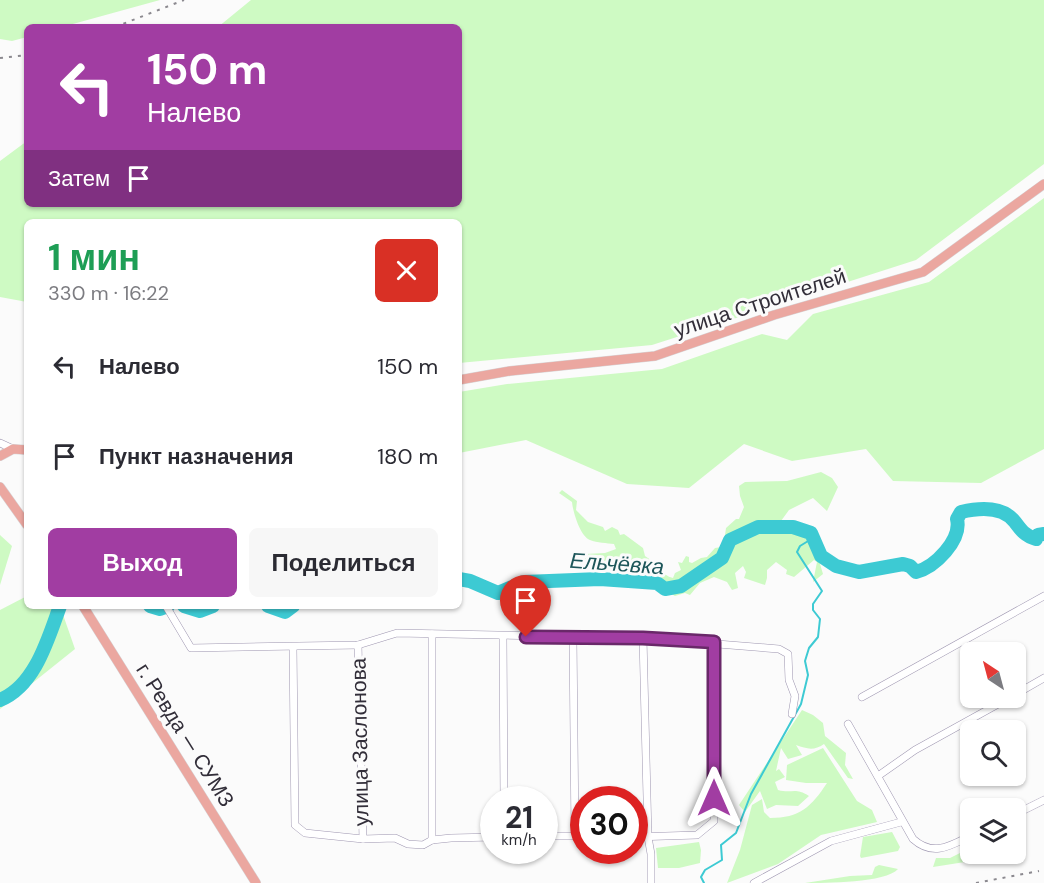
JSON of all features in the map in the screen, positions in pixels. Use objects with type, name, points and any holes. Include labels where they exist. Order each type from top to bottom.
[{"type":"main road","name":"улица Строителей","points":[[462,379],[510,371],[655,356],[774,315],[923,272],[1044,184]]},
{"type":"main road","points":[[0,456],[13,449],[24,450]]},
{"type":"main road","points":[[0,488],[24,521]]},
{"type":"main road","name":"г. Ревда — СУМЗ","points":[[85,609],[256,883]]},
{"type":"street","points":[[0,443],[13,449]]},
{"type":"street","points":[[862,698],[1044,596]]},
{"type":"street","points":[[168,609],[191,648],[358,645],[397,633],[643,638],[779,649],[788,654],[789,680],[795,696],[792,714]]},
{"type":"street","points":[[432,634],[432,840]]},
{"type":"street","points":[[503,636],[504,786]]},
{"type":"street","points":[[573,638],[577,786]]},
{"type":"street","points":[[643,638],[647,786]]},
{"type":"street","points":[[651,883],[651,854],[648,837],[697,835],[714,821],[714,642]]},
{"type":"street","name":"улица Заслонова","points":[[358,645],[363,839]]},
{"type":"street","points":[[293,647],[295,825],[305,832],[363,839],[394,838],[408,844],[423,845],[432,840],[480,838]]},
{"type":"street","points":[[1026,688],[1044,678]]},
{"type":"street","points":[[878,776],[915,750],[991,708]]},
{"type":"street","points":[[848,724],[901,822],[916,842],[942,849],[960,841]]},
{"type":"street","points":[[1026,809],[1044,800]]},
{"type":"street","points":[[754,883],[831,841],[901,822]]},
{"type":"green space","points":[[0,0],[160,0],[73,24],[24,24],[24,38],[12,41],[0,39]]},
{"type":"green space","points":[[251,0],[1044,0],[1044,164],[916,260],[652,345],[462,363],[462,219],[24,219],[24,301],[0,297],[0,161],[24,143],[24,207],[462,207],[462,24],[222,24]]},
{"type":"green space","points":[[1044,198],[1044,449],[981,483],[893,481],[866,449],[792,461],[744,444],[689,488],[627,484],[526,440],[462,452],[462,392],[507,384],[662,369],[762,334],[787,340],[813,314],[929,282]]},
{"type":"green space","points":[[821,472],[832,478],[838,487],[827,511],[813,498],[789,510],[781,521],[809,527],[823,574],[813,582],[817,562],[814,560],[794,577],[786,574],[787,570],[776,562],[767,570],[765,585],[744,578],[746,572],[743,566],[735,573],[738,588],[732,590],[727,582],[714,577],[700,583],[690,595],[685,593],[675,596],[657,586],[648,570],[637,566],[631,572],[628,569],[632,561],[621,560],[612,564],[582,568],[579,562],[585,554],[605,553],[616,549],[614,544],[596,542],[586,538],[578,523],[572,502],[559,493],[562,490],[577,501],[576,510],[588,522],[603,527],[605,531],[612,527],[618,530],[620,535],[624,534],[643,548],[645,556],[665,575],[673,578],[675,573],[681,570],[678,562],[682,563],[686,556],[692,563],[707,557],[715,548],[721,547],[726,528],[739,519],[744,507],[739,486],[745,482],[787,481]]},
{"type":"green space","points":[[0,535],[12,546],[0,585]]},
{"type":"green space","points":[[24,598],[24,609],[61,609],[75,649],[0,709],[0,610]]},
{"type":"green space","points":[[802,710],[823,723],[825,736],[846,753],[845,765],[853,779],[848,778],[824,744],[810,749],[796,745],[802,755],[788,759],[781,748],[776,771],[779,769],[785,777],[775,782],[778,790],[797,791],[809,796],[798,806],[776,805],[767,809],[760,791],[745,812],[739,805]]},
{"type":"green space","points":[[823,748],[857,801],[872,810],[877,822],[821,835],[778,864],[727,883],[740,850],[752,805],[762,799],[764,812],[770,818],[789,816],[804,810],[816,799],[827,783],[786,780],[787,765]]},
{"type":"green space","points":[[892,832],[900,847],[898,851],[861,858],[863,837]]},
{"type":"green space","points":[[699,842],[700,863],[679,868],[658,868],[656,848]]},
{"type":"green space","points":[[960,853],[960,863],[933,867],[936,858],[950,858]]},
{"type":"green space","points":[[879,865],[898,869],[891,874],[869,880],[805,883],[872,875],[875,867]]},
{"type":"waterway","name":"Ельчёвка","points":[[462,580],[498,593],[524,582],[600,579],[657,583],[665,589],[681,586],[722,558],[730,540],[758,527],[793,527],[811,533],[821,556],[836,566],[859,572],[903,564],[910,566],[916,572],[931,565],[945,552],[955,535],[957,519],[961,512],[975,509],[990,509],[1003,513],[1032,538],[1036,539],[1038,535],[1044,534]]},
{"type":"waterway","points":[[704,883],[701,877],[705,870],[722,860],[721,845],[736,833],[751,794],[801,704],[808,675],[805,661],[809,648],[818,637],[820,619],[813,610],[813,604],[822,591],[797,552],[800,546],[813,538]]},
{"type":"waterway","name":"Ельчёвка","points":[[0,700],[12,693],[31,673],[45,647],[59,609]]},
{"type":"waterway","name":"Ельчёвка","points":[[194,609],[200,611],[205,609]]},
{"type":"waterway","name":"Ельчёвка","points":[[276,609],[285,612],[289,609]]},
{"type":"railway","points":[[123,24],[184,0]]},
{"type":"railway","points":[[0,58],[24,55]]},
{"type":"railway","points":[[976,883],[1039,871]]},
{"type":"route","points":[[526,637],[643,638],[714,642],[714,798]]}]
